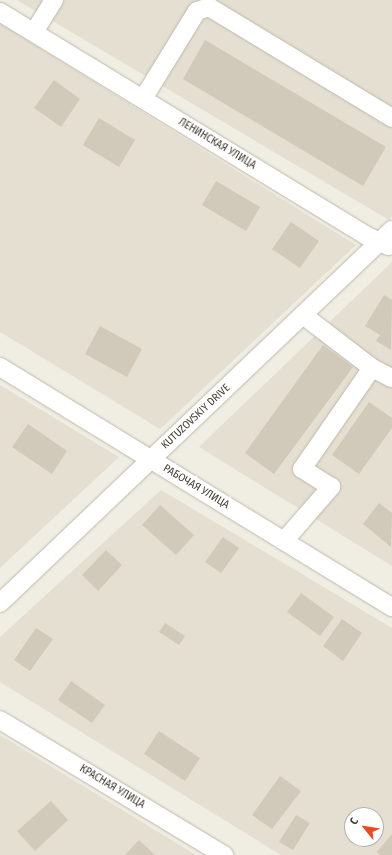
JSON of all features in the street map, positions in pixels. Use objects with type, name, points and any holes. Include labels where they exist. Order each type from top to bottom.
[{"type":"street","points":[[39,35],[54,0]]},
{"type":"street","points":[[143,99],[197,11],[209,7],[392,118]]},
{"type":"street","name":"ЛЕНИНСКАЯ УЛИЦА","points":[[0,12],[143,99],[388,239]]},
{"type":"street","name":"KUTUZOVSKIY DRIVE","points":[[0,603],[303,315],[388,239]]},
{"type":"street","points":[[303,315],[372,368],[392,378]]},
{"type":"street","name":"РАБОЧАЯ УЛИЦА","points":[[0,367],[392,607]]},
{"type":"street","points":[[284,541],[331,487],[302,468],[372,368]]},
{"type":"street","name":"КРАСНАЯ УЛИЦА","points":[[0,720],[224,855]]},
{"type":"shaded area","points":[[17,0],[392,0],[392,216],[389,220]]},
{"type":"shaded area","points":[[0,23],[356,245],[160,429],[0,332]]},
{"type":"shaded area","points":[[392,262],[392,566],[199,447]]},
{"type":"shaded area","points":[[0,385],[119,457],[0,568]]},
{"type":"shaded area","points":[[161,490],[392,628],[392,855],[281,855],[0,682],[0,637]]},
{"type":"shaded area","points":[[0,735],[196,855],[0,855]]},
{"type":"building","points":[[205,40],[386,147],[363,186],[183,79]]},
{"type":"building","points":[[54,80],[80,99],[61,127],[34,108]]},
{"type":"building","points":[[99,118],[135,140],[119,167],[83,145]]},
{"type":"building","points":[[216,181],[260,207],[246,231],[202,205]]},
{"type":"building","points":[[291,222],[319,241],[300,268],[272,249]]},
{"type":"building","points":[[384,295],[392,300],[391,350],[376,341],[380,335],[365,326]]},
{"type":"building","points":[[100,326],[142,349],[127,377],[85,354]]},
{"type":"building","points":[[323,345],[353,367],[274,474],[245,453]]},
{"type":"building","points":[[369,402],[392,418],[392,428],[359,474],[332,455]]},
{"type":"building","points":[[28,424],[67,451],[52,474],[12,447]]},
{"type":"building","points":[[379,503],[392,513],[391,547],[363,524]]},
{"type":"building","points":[[160,505],[194,535],[176,555],[142,525]]},
{"type":"building","points":[[223,537],[239,548],[221,573],[205,562]]},
{"type":"building","points":[[106,550],[122,565],[98,591],[82,575]]},
{"type":"building","points":[[301,593],[334,617],[320,636],[287,612]]},
{"type":"building","points":[[342,619],[362,633],[343,661],[323,646]]},
{"type":"building","points":[[165,623],[185,636],[179,645],[159,632]]},
{"type":"building","points":[[36,628],[53,639],[30,671],[14,660]]},
{"type":"building","points":[[71,681],[105,705],[92,723],[58,700]]},
{"type":"building","points":[[159,731],[200,758],[185,781],[144,754]]},
{"type":"building","points":[[280,776],[301,791],[272,829],[252,815]]},
{"type":"building","points":[[51,801],[68,820],[35,851],[17,831]]},
{"type":"building","points":[[296,815],[310,823],[293,850],[279,842]]},
{"type":"building","points":[[392,834],[392,855],[380,855],[377,852],[381,847],[384,847],[384,844]]},
{"type":"building","points":[[139,840],[155,855],[125,855]]}]
